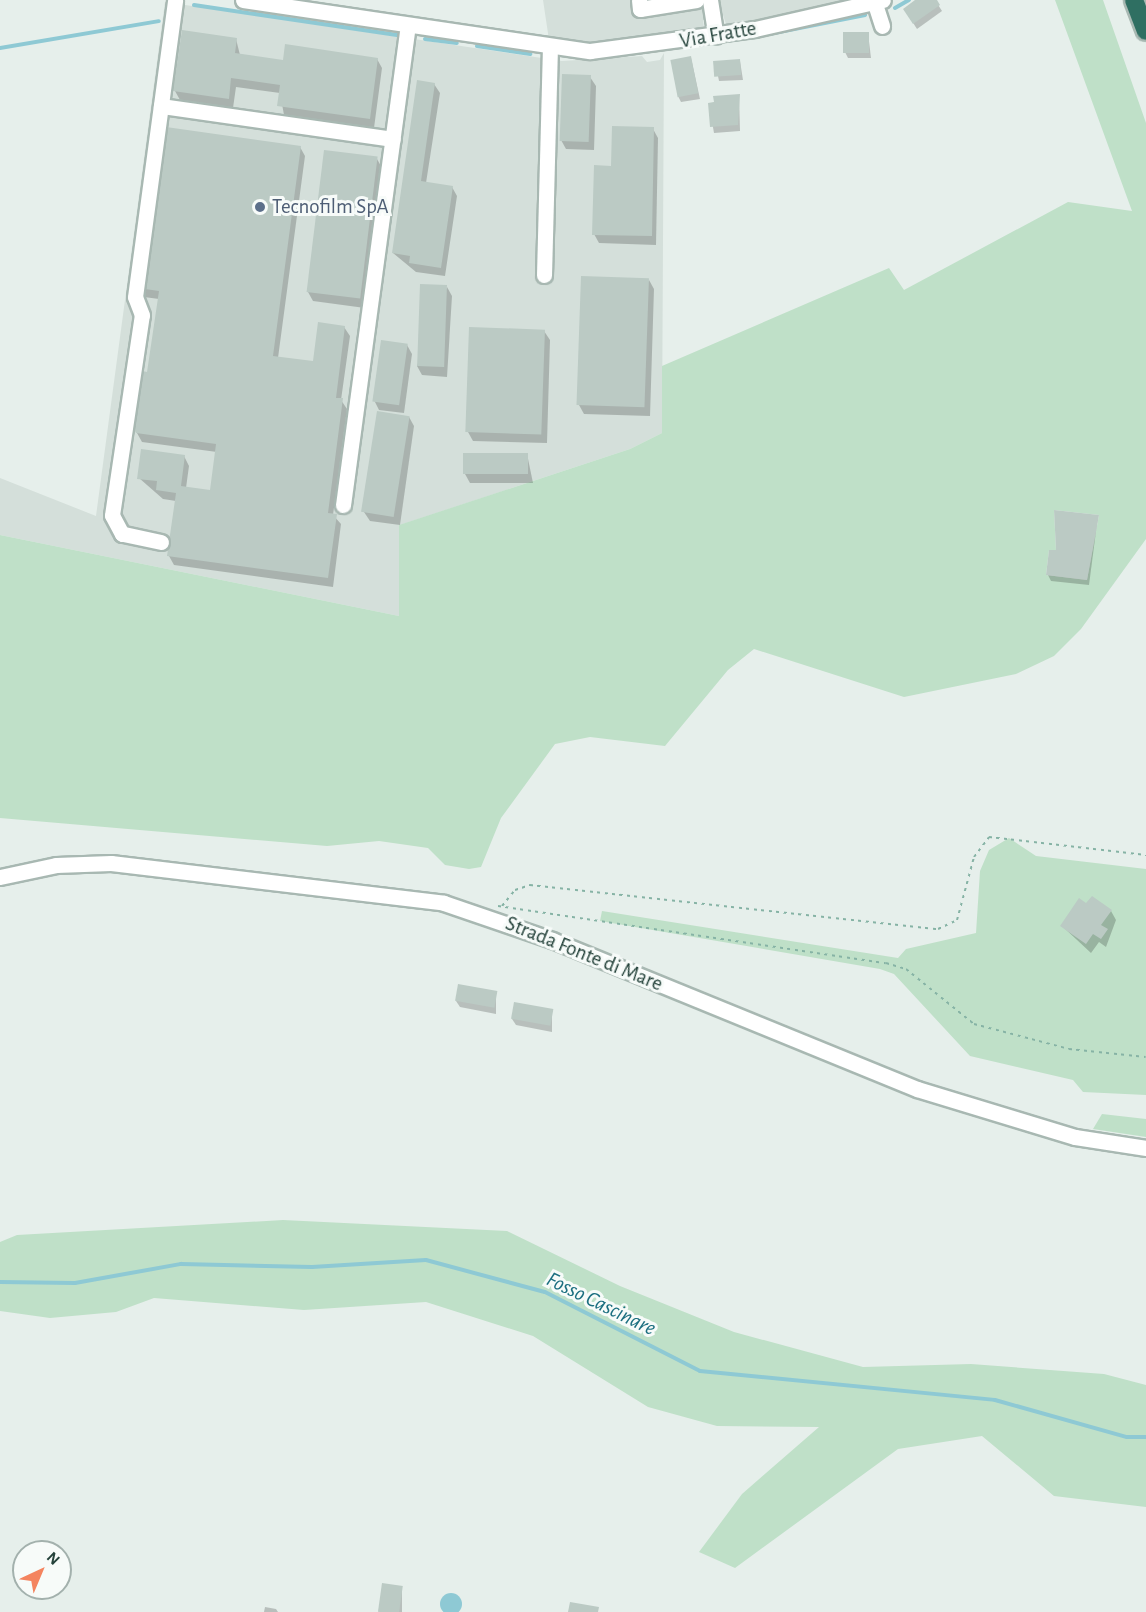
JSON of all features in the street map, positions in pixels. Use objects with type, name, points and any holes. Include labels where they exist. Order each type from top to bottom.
[{"type":"highway","points":[[1134,0],[1146,31]]},
{"type":"street","points":[[161,542],[131,540],[112,515],[142,315],[135,297],[175,0]]},
{"type":"street","name":"Via Fratte","points":[[243,0],[550,49],[620,51],[716,36],[879,2]]},
{"type":"street","points":[[639,0],[640,9],[696,0]]},
{"type":"street","points":[[710,0],[716,36]]},
{"type":"street","points":[[879,2],[882,26]]},
{"type":"street","points":[[343,505],[408,27]]},
{"type":"street","points":[[544,275],[550,49]]},
{"type":"street","points":[[160,106],[393,139]]},
{"type":"street","name":"Strada Fonte di Mare","points":[[0,877],[56,864],[111,863],[444,903],[530,932],[917,1089],[1075,1137],[1146,1148]]},
{"type":"path","points":[[502,906],[515,890],[530,885],[938,929],[957,920],[974,857],[989,837],[1146,855]]},
{"type":"path","points":[[490,905],[886,963],[906,969],[974,1024],[1068,1049],[1146,1057]]},
{"type":"shaded area","points":[[543,0],[862,0],[727,27],[723,15],[703,20],[704,29],[594,43],[549,40]]},
{"type":"shaded area","points":[[165,2],[562,61],[642,56],[647,62],[660,60],[664,53],[662,433],[630,449],[400,525],[399,616],[0,535],[0,478],[96,516]]},
{"type":"green space","points":[[1055,0],[1103,0],[1146,123],[1146,539],[1081,629],[1054,656],[1016,674],[904,697],[754,649],[728,670],[665,746],[590,737],[555,744],[501,818],[481,867],[469,869],[445,865],[428,848],[379,841],[327,846],[0,818],[0,535],[399,616],[399,525],[630,449],[662,433],[662,366],[889,268],[904,290],[1068,202],[1132,211]],"holes":[[[1054,510],[1099,515],[1087,580],[1046,575],[1049,550],[1056,550]]]},
{"type":"green space","points":[[1009,838],[1036,856],[1146,869],[1146,1095],[1083,1092],[1073,1080],[970,1056],[894,974],[880,969],[600,921],[602,911],[898,958],[906,949],[976,933],[980,871],[989,850]]},
{"type":"green space","points":[[1102,1114],[1146,1119],[1146,1137],[1093,1129]]},
{"type":"green space","points":[[283,1220],[507,1231],[620,1286],[734,1332],[863,1367],[971,1364],[1104,1374],[1146,1385],[1146,1507],[1054,1496],[982,1436],[898,1449],[735,1568],[699,1552],[742,1494],[819,1427],[717,1426],[648,1407],[533,1336],[426,1302],[304,1310],[154,1298],[116,1312],[50,1318],[0,1311],[0,1242],[17,1235]]},
{"type":"water","points":[[451,1593],[459,1596],[462,1604],[459,1612],[451,1615],[443,1612],[440,1604],[443,1596]]},
{"type":"building","points":[[915,0],[937,0],[940,5],[913,24],[903,9]]},
{"type":"building","points":[[182,30],[237,38],[235,53],[283,60],[285,44],[378,58],[370,119],[277,106],[280,85],[231,78],[229,99],[173,91]]},
{"type":"building","points":[[843,32],[869,32],[869,53],[843,53]]},
{"type":"building","points":[[691,56],[698,93],[678,97],[670,60]]},
{"type":"building","points":[[740,59],[741,75],[714,77],[713,61]]},
{"type":"building","points":[[562,74],[591,75],[589,142],[560,141]]},
{"type":"building","points":[[417,80],[435,83],[421,181],[453,186],[441,268],[409,263],[410,256],[392,253]]},
{"type":"building","points":[[740,94],[738,125],[710,127],[708,103],[714,102],[713,96]]},
{"type":"building","points":[[159,126],[301,146],[273,356],[313,361],[318,322],[345,326],[336,398],[343,398],[328,513],[337,514],[328,578],[167,556],[176,493],[156,490],[157,481],[137,479],[141,449],[185,455],[181,486],[210,490],[216,444],[136,433],[131,424],[138,370],[147,372],[159,291],[138,288]]},
{"type":"building","points":[[612,126],[654,127],[652,236],[592,235],[594,165],[611,166]]},
{"type":"building","points":[[324,150],[378,157],[360,299],[307,292]]},
{"type":"building","points":[[581,276],[649,278],[644,407],[576,405]]},
{"type":"building","points":[[420,284],[447,285],[444,367],[417,366]]},
{"type":"building","points":[[469,327],[545,330],[541,435],[465,432]]},
{"type":"building","points":[[381,340],[408,344],[399,405],[372,401]]},
{"type":"building","points":[[377,411],[410,416],[394,517],[361,512]]},
{"type":"building","points":[[463,453],[528,453],[528,474],[463,474]]},
{"type":"building","points":[[1054,510],[1099,515],[1087,580],[1046,575],[1049,550],[1056,550]]},
{"type":"building","points":[[1092,896],[1112,910],[1101,925],[1108,929],[1101,939],[1093,934],[1086,944],[1060,926],[1079,898],[1086,903]]},
{"type":"building","points":[[458,984],[497,991],[494,1008],[455,1001]]},
{"type":"building","points":[[514,1002],[553,1009],[550,1026],[511,1019]]},
{"type":"building","points":[[382,1583],[403,1586],[399,1612],[378,1612]]},
{"type":"building","points":[[570,1602],[599,1607],[598,1612],[568,1612]]},
{"type":"waterway","points":[[895,8],[909,0]]},
{"type":"waterway","points":[[194,5],[404,36]]},
{"type":"waterway","points":[[769,34],[865,15]]},
{"type":"waterway","points":[[0,48],[159,21]]},
{"type":"waterway","points":[[425,39],[457,43]]},
{"type":"waterway","points":[[477,46],[530,54]]},
{"type":"waterway","name":"Fosso Cascinare","points":[[0,1282],[75,1283],[181,1264],[312,1267],[426,1260],[545,1292],[700,1371],[995,1400],[1127,1437],[1146,1437]]},
{"type":"place","name":"Tecnofilm SpA","points":[[260,207]]}]
